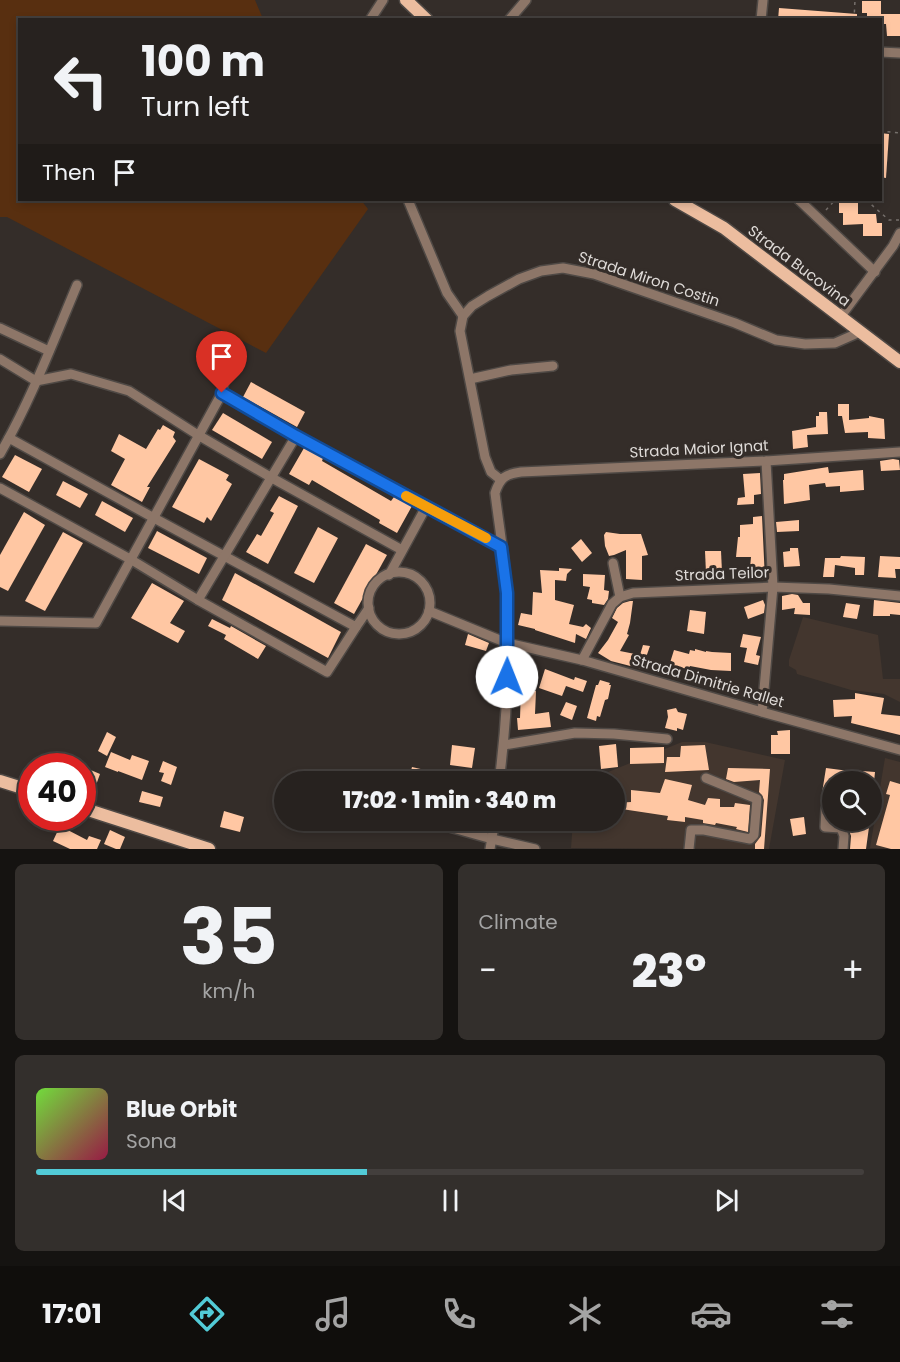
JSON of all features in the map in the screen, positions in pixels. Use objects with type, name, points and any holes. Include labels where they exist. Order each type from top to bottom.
[{"type":"main road","points":[[406,0],[425,18]]},
{"type":"main road","name":"Strada Bucovina","points":[[677,201],[724,228],[900,362]]},
{"type":"main road","points":[[0,781],[18,787]]},
{"type":"main road","points":[[96,813],[209,849]]},
{"type":"street","points":[[371,18],[383,0]]},
{"type":"street","points":[[511,18],[526,0]]},
{"type":"street","points":[[761,18],[763,0]]},
{"type":"street","points":[[882,52],[900,52]]},
{"type":"street","points":[[408,201],[447,293],[463,316],[460,331],[485,457],[491,472],[501,480],[495,493],[507,593],[507,643],[504,746],[501,771]]},
{"type":"street","points":[[800,201],[875,272]]},
{"type":"street","points":[[841,316],[894,246],[900,233]]},
{"type":"street","name":"Strada Miron Costin","points":[[463,316],[472,306],[519,279],[541,271],[563,268],[594,274],[735,322],[776,340],[805,344],[835,343],[860,332]]},
{"type":"street","points":[[0,454],[36,381],[77,285]]},
{"type":"street","points":[[0,328],[49,351]]},
{"type":"street","points":[[0,621],[96,623],[222,393],[230,347]]},
{"type":"street","points":[[0,359],[36,381],[71,374],[129,391],[198,435],[402,550]]},
{"type":"street","points":[[470,379],[511,370],[553,366]]},
{"type":"street","points":[[222,393],[296,436],[501,547]]},
{"type":"street","points":[[198,600],[296,436]]},
{"type":"street","points":[[9,438],[356,627]]},
{"type":"street","name":"Strada Maior Ignat","points":[[501,480],[509,473],[521,472],[766,461],[900,452]]},
{"type":"street","points":[[762,712],[773,587],[766,461]]},
{"type":"street","points":[[0,488],[130,559],[327,672],[369,608]]},
{"type":"street","points":[[388,575],[426,507]]},
{"type":"street","points":[[582,660],[612,604],[620,597],[613,563]]},
{"type":"street","points":[[408,574],[423,584],[428,592],[429,611],[419,627],[411,632],[402,634],[384,630],[372,616],[369,597],[373,588],[388,575],[408,574]]},
{"type":"street","name":"Strada Teilor","points":[[620,597],[633,593],[773,587],[829,589],[900,596]]},
{"type":"street","name":"Strada Dimitrie Rallet","points":[[429,611],[507,643],[582,660],[900,750]]},
{"type":"street","points":[[504,746],[575,733],[667,739]]},
{"type":"street","points":[[689,849],[691,830],[704,830],[750,839],[753,836],[757,799],[706,778]]},
{"type":"street","points":[[456,831],[491,844],[535,849]]},
{"type":"street","points":[[843,831],[843,849]]},
{"type":"path","points":[[854,18],[855,0]]},
{"type":"path","points":[[882,131],[900,133]]},
{"type":"path","points":[[819,219],[834,201]]},
{"type":"path","points":[[867,201],[889,220],[900,220]]},
{"type":"shaded area","points":[[0,0],[255,0],[263,18],[18,18],[18,201],[362,201],[368,209],[266,353],[7,217],[0,217]]},
{"type":"shaded area","points":[[803,617],[878,635],[883,679],[900,679],[900,702],[884,694],[851,690],[797,674],[796,670],[789,666],[789,660]]},
{"type":"shaded area","points":[[682,742],[705,742],[785,760],[769,849],[571,848],[572,831],[625,831],[625,771],[611,771]]},
{"type":"shaded area","points":[[885,758],[900,762],[900,849],[870,848],[873,831],[882,831],[882,776]]},
{"type":"building","points":[[862,1],[881,1],[881,14],[900,14],[900,36],[887,36],[886,24],[882,24],[882,18],[867,18],[867,13],[862,13]]},
{"type":"building","points":[[779,8],[857,14],[857,18],[778,18]]},
{"type":"building","points":[[882,133],[889,134],[886,178],[882,177]]},
{"type":"building","points":[[839,201],[858,201],[858,214],[876,214],[877,223],[882,223],[882,236],[863,236],[863,224],[843,225],[843,213],[839,213]]},
{"type":"building","points":[[251,382],[305,412],[297,427],[243,397]]},
{"type":"building","points":[[838,404],[849,404],[849,420],[869,418],[869,416],[884,419],[885,439],[868,438],[868,432],[845,433],[842,416],[838,416]]},
{"type":"building","points":[[819,412],[827,412],[828,434],[807,435],[808,447],[793,449],[792,431],[816,427],[816,416],[819,416]]},
{"type":"building","points":[[223,413],[272,442],[262,459],[212,430]]},
{"type":"building","points":[[163,425],[175,432],[173,437],[176,441],[147,487],[150,487],[142,502],[111,485],[125,459],[111,451],[119,434],[146,449]]},
{"type":"building","points":[[304,448],[391,501],[394,497],[412,506],[397,533],[379,523],[380,520],[312,480],[309,485],[289,474]]},
{"type":"building","points":[[15,455],[42,469],[29,492],[2,477]]},
{"type":"building","points":[[199,459],[229,475],[226,480],[232,484],[211,521],[207,517],[204,523],[172,507]]},
{"type":"building","points":[[899,460],[900,470],[881,471],[880,461]]},
{"type":"building","points":[[828,467],[829,473],[863,470],[864,490],[840,492],[840,486],[826,487],[825,483],[809,485],[810,500],[784,504],[784,474]]},
{"type":"building","points":[[760,473],[761,494],[754,495],[754,504],[737,505],[738,498],[745,497],[743,474]]},
{"type":"building","points":[[63,481],[88,494],[80,508],[56,495]]},
{"type":"building","points":[[279,496],[298,506],[268,564],[246,552],[257,534],[261,536],[274,513],[270,511]]},
{"type":"building","points":[[102,501],[133,518],[125,532],[95,515]]},
{"type":"building","points":[[24,512],[45,525],[8,591],[0,587],[0,555]]},
{"type":"building","points":[[762,516],[765,580],[749,579],[751,557],[736,557],[740,525],[753,524],[753,517]]},
{"type":"building","points":[[799,520],[799,531],[777,532],[776,522]]},
{"type":"building","points":[[318,527],[338,538],[314,583],[294,573]]},
{"type":"building","points":[[157,531],[207,558],[199,574],[148,548]]},
{"type":"building","points":[[63,532],[83,543],[45,611],[25,601]]},
{"type":"building","points":[[606,532],[641,534],[648,555],[642,556],[642,580],[626,579],[626,550],[609,556],[605,546]]},
{"type":"building","points":[[581,539],[592,553],[582,562],[571,548]]},
{"type":"building","points":[[366,544],[387,555],[354,614],[334,603]]},
{"type":"building","points":[[790,548],[798,548],[800,566],[784,567],[783,552],[790,551]]},
{"type":"building","points":[[705,551],[721,551],[722,572],[706,573]]},
{"type":"building","points":[[841,556],[865,557],[864,575],[855,575],[855,568],[835,565],[834,577],[823,577],[825,558],[840,558]]},
{"type":"building","points":[[880,556],[900,557],[900,569],[895,569],[896,578],[878,577]]},
{"type":"building","points":[[559,568],[572,569],[567,574],[566,581],[555,580],[555,600],[574,605],[569,624],[583,627],[586,624],[591,628],[586,639],[576,634],[575,643],[518,625],[521,613],[532,615],[533,592],[542,593],[540,570],[559,571]]},
{"type":"building","points":[[235,573],[341,632],[328,658],[222,600]]},
{"type":"building","points":[[583,574],[605,575],[604,590],[609,591],[604,605],[592,603],[592,600],[587,599],[590,587],[583,586]]},
{"type":"building","points":[[152,583],[184,601],[170,623],[185,631],[178,643],[131,618]]},
{"type":"building","points":[[798,595],[803,603],[810,603],[810,615],[794,614],[795,608],[782,610],[782,596]]},
{"type":"building","points":[[763,600],[764,613],[748,619],[744,607]]},
{"type":"building","points":[[874,600],[900,603],[900,615],[873,616]]},
{"type":"building","points":[[633,601],[627,634],[629,635],[620,651],[640,655],[643,645],[650,646],[642,669],[611,661],[598,653],[618,622],[612,618],[617,608]]},
{"type":"building","points":[[846,603],[860,605],[857,619],[843,617]]},
{"type":"building","points":[[690,610],[706,612],[704,634],[687,631]]},
{"type":"building","points":[[212,619],[230,628],[231,626],[266,646],[258,659],[224,639],[226,635],[208,626]]},
{"type":"building","points":[[468,634],[489,643],[486,651],[465,645]]},
{"type":"building","points":[[743,634],[761,637],[756,655],[760,656],[758,665],[744,662],[747,648],[740,647]]},
{"type":"building","points":[[695,649],[731,653],[731,671],[669,666],[674,650],[689,654],[690,650],[695,651]]},
{"type":"building","points":[[545,669],[574,680],[575,677],[587,681],[583,692],[566,686],[562,696],[539,688]]},
{"type":"building","points":[[600,680],[611,685],[608,699],[605,700],[600,717],[597,716],[596,721],[587,718],[596,685]]},
{"type":"building","points":[[521,690],[536,691],[535,714],[549,712],[551,727],[518,730],[517,718],[520,718]]},
{"type":"building","points":[[855,693],[884,698],[881,714],[900,716],[900,735],[851,723],[852,716],[834,717],[833,700],[855,699]]},
{"type":"building","points":[[566,702],[577,706],[572,720],[560,715]]},
{"type":"building","points":[[676,708],[678,712],[687,714],[683,730],[665,728],[667,710]]},
{"type":"building","points":[[790,730],[790,754],[771,754],[771,735],[778,735],[777,731]]},
{"type":"building","points":[[107,732],[116,737],[107,756],[98,751]]},
{"type":"building","points":[[616,744],[618,767],[601,769],[599,746]]},
{"type":"building","points":[[452,745],[475,748],[472,768],[450,765]]},
{"type":"building","points":[[705,745],[709,770],[665,772],[667,757],[680,757],[681,746]]},
{"type":"building","points":[[664,747],[664,763],[630,764],[630,748]]},
{"type":"building","points":[[111,752],[130,760],[132,755],[149,761],[142,780],[105,767]]},
{"type":"building","points":[[163,761],[177,767],[171,785],[161,781],[164,773],[159,772]]},
{"type":"building","points":[[412,767],[425,770],[425,771],[411,771]]},
{"type":"building","points":[[728,768],[770,769],[764,849],[755,849],[755,844],[761,836],[764,800],[759,792],[760,780],[734,782],[726,779]]},
{"type":"building","points":[[826,768],[849,771],[826,771]]},
{"type":"building","points":[[96,772],[100,774],[96,785]]},
{"type":"building","points":[[665,779],[692,785],[688,800],[705,805],[708,798],[720,799],[720,807],[734,807],[735,803],[750,805],[748,832],[736,829],[737,827],[703,823],[703,820],[685,817],[685,822],[667,820],[668,816],[625,810],[625,802],[631,802],[631,790],[660,793]]},
{"type":"building","points":[[890,781],[900,784],[900,849],[876,845],[880,831],[882,831],[890,795],[886,794]]},
{"type":"building","points":[[142,791],[163,797],[160,807],[139,802]]},
{"type":"building","points":[[224,811],[244,817],[240,832],[220,827]]},
{"type":"building","points":[[804,817],[806,834],[793,836],[790,819]]},
{"type":"building","points":[[110,830],[125,837],[120,849],[104,844]]},
{"type":"building","points":[[58,831],[70,831],[87,840],[89,836],[101,840],[97,849],[70,849],[53,841]]},
{"type":"building","points":[[849,831],[868,831],[866,849],[850,849]]},
{"type":"slow traffic","points":[[406,496],[486,538]]},
{"type":"route","points":[[222,393],[296,436],[501,547],[507,593],[507,677]]}]
